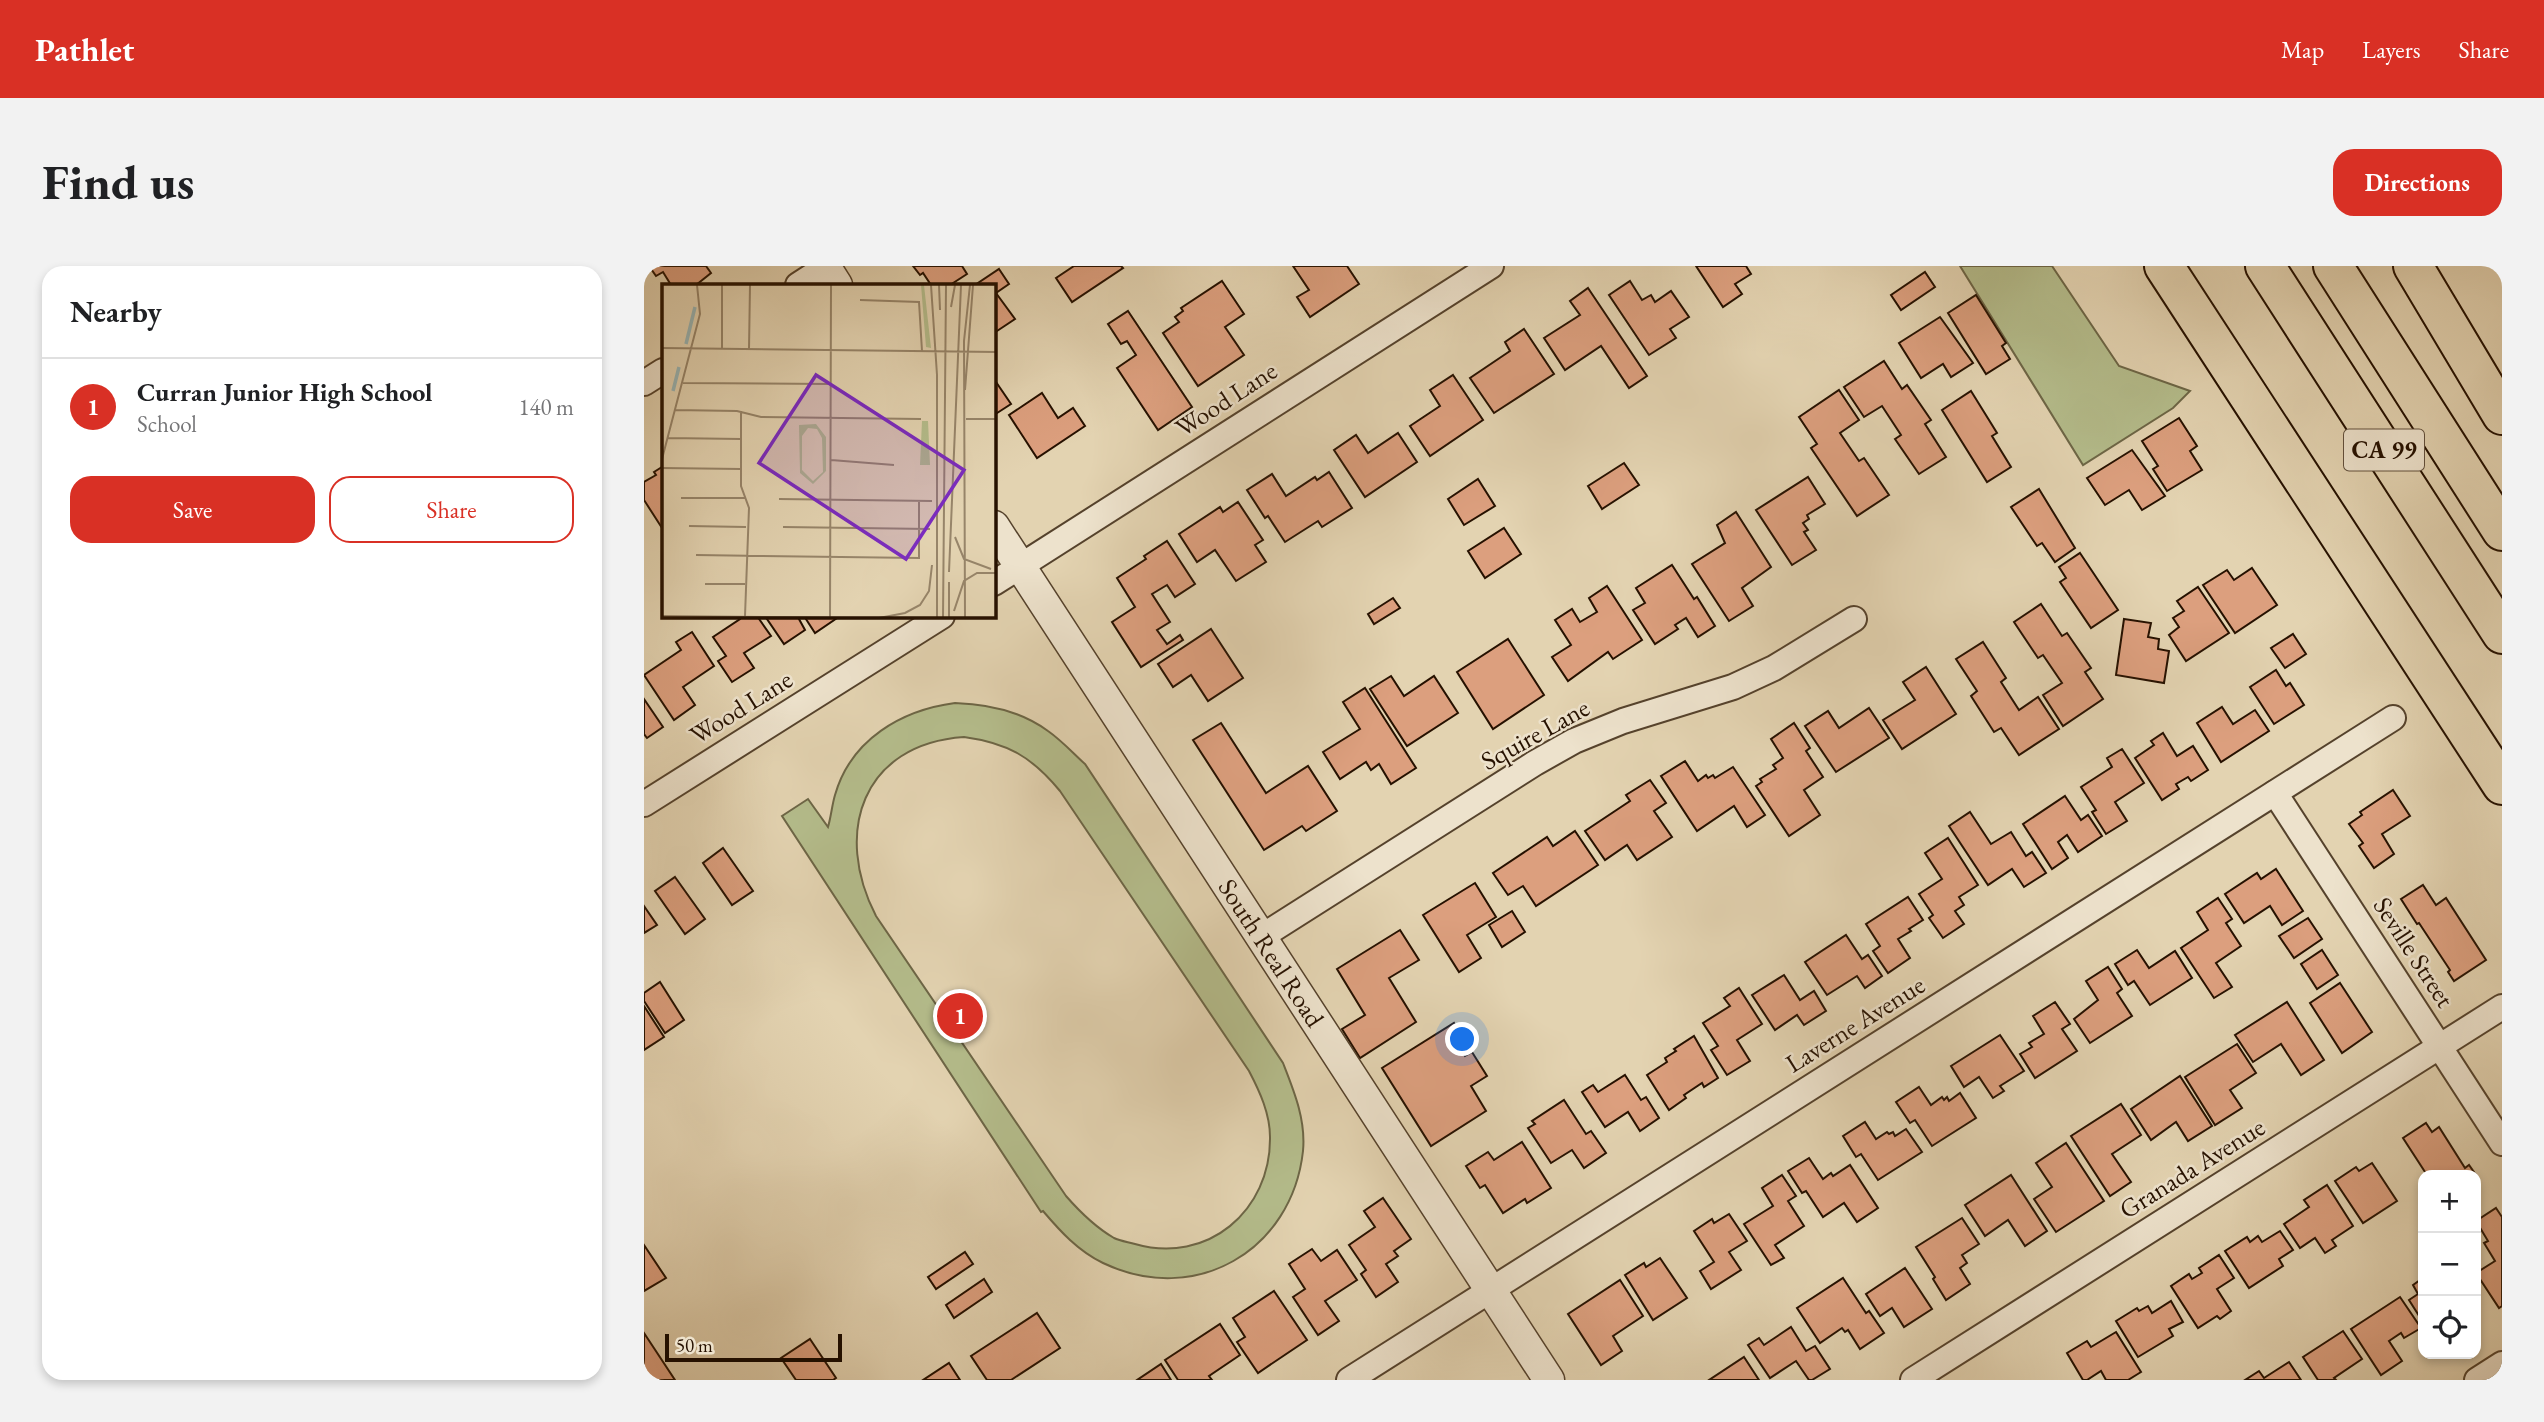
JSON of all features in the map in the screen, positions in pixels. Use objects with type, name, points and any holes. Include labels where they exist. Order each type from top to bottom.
[{"type":"highway","points":[[2164,266],[2502,785]]},
{"type":"highway","name":"CA 99","points":[[2265,266],[2502,634]]},
{"type":"highway","name":"CA 99","points":[[2333,266],[2502,531]]},
{"type":"highway","points":[[2413,266],[2502,415]]},
{"type":"street","name":"Wood Lane","points":[[996,582],[1491,266]]},
{"type":"street","points":[[801,284],[829,273]]},
{"type":"street","points":[[644,383],[662,371]]},
{"type":"street","name":"South Real Road","points":[[996,529],[1549,1380]]},
{"type":"street","name":"Wood Lane","points":[[644,804],[939,618]]},
{"type":"street","name":"Squire Lane","points":[[1261,937],[1574,741],[1623,721],[1733,687],[1774,668],[1854,619]]},
{"type":"street","name":"Laverne Avenue","points":[[1349,1380],[2393,718]]},
{"type":"street","name":"Seville Street","points":[[2275,793],[2502,1143]]},
{"type":"street","name":"Granada Avenue","points":[[1913,1380],[2502,1007]]},
{"type":"street","points":[[2477,1380],[2502,1364]]},
{"type":"green space","points":[[1960,266],[2052,266],[2119,366],[2190,391],[2173,408],[2083,465]]},
{"type":"green space","points":[[955,703],[967,704],[992,707],[1027,718],[1062,742],[1085,764],[1283,1063],[1303,1128],[1303,1151],[1295,1186],[1280,1217],[1259,1242],[1233,1261],[1204,1273],[1172,1278],[1138,1275],[1103,1263],[1085,1253],[1041,1212],[782,816],[808,799],[828,827],[835,795],[843,775],[866,743],[898,720]],"holes":[[[964,737],[1006,748],[1029,761],[1060,791],[1249,1071],[1257,1087],[1270,1128],[1267,1164],[1259,1188],[1247,1209],[1230,1226],[1210,1239],[1187,1247],[1162,1248],[1135,1244],[1114,1238],[1082,1213],[1066,1196],[876,916],[863,885],[857,854],[858,825],[866,798],[880,775],[901,756],[929,743]]]},
{"type":"building","points":[[649,266],[706,266],[711,273],[697,284],[670,284],[663,272],[656,276]]},
{"type":"building","points":[[913,266],[962,266],[967,274],[952,284],[930,284],[923,273],[920,275]]},
{"type":"building","points":[[1074,266],[1123,268],[1072,302],[1056,278]]},
{"type":"building","points":[[1293,266],[1347,266],[1359,284],[1310,317],[1297,297],[1309,290]]},
{"type":"building","points":[[1696,266],[1746,266],[1751,274],[1735,284],[1742,294],[1723,307]]},
{"type":"building","points":[[999,269],[1009,284],[996,293],[996,284],[976,284]]},
{"type":"building","points":[[1925,272],[1935,287],[1901,310],[1891,295]]},
{"type":"building","points":[[1222,281],[1244,314],[1225,327],[1244,355],[1198,386],[1163,333],[1179,322],[1175,317],[1183,311],[1181,308]]},
{"type":"building","points":[[1630,281],[1642,300],[1651,295],[1655,302],[1671,291],[1689,317],[1670,329],[1676,338],[1649,355],[1609,295]]},
{"type":"building","points":[[1588,288],[1647,376],[1629,388],[1601,346],[1565,370],[1544,338],[1580,315],[1570,301]]},
{"type":"building","points":[[996,293],[1015,319],[996,332]]},
{"type":"building","points":[[1976,295],[2006,343],[2002,346],[2010,359],[1986,374],[1948,313]]},
{"type":"building","points":[[1128,311],[1192,407],[1158,430],[1117,368],[1136,355],[1127,341],[1121,344],[1108,324]]},
{"type":"building","points":[[1940,317],[1973,363],[1951,377],[1943,364],[1921,378],[1899,343]]},
{"type":"building","points":[[1524,329],[1554,374],[1494,413],[1470,378],[1510,351],[1505,342]]},
{"type":"building","points":[[1884,361],[1902,389],[1907,385],[1931,420],[1925,424],[1946,457],[1919,474],[1895,439],[1901,435],[1882,406],[1864,417],[1844,387]]},
{"type":"building","points":[[1453,375],[1483,420],[1430,456],[1410,426],[1440,406],[1430,390]]},
{"type":"building","points":[[996,382],[1011,404],[996,414]]},
{"type":"building","points":[[1839,390],[1859,420],[1840,433],[1859,461],[1864,458],[1889,495],[1857,516],[1811,448],[1817,444],[1799,417]]},
{"type":"building","points":[[1971,391],[1997,433],[1992,436],[2011,467],[1987,482],[1942,410]]},
{"type":"building","points":[[1042,393],[1058,418],[1073,408],[1085,426],[1037,458],[1009,415]]},
{"type":"building","points":[[2179,418],[2197,446],[2190,451],[2202,470],[2167,491],[2153,469],[2158,466],[2142,441]]},
{"type":"building","points":[[1398,433],[1417,462],[1365,497],[1334,450],[1356,435],[1368,453]]},
{"type":"building","points":[[2132,450],[2165,496],[2142,510],[2129,490],[2105,505],[2087,478]]},
{"type":"building","points":[[1624,463],[1639,485],[1602,509],[1588,486]]},
{"type":"building","points":[[662,467],[662,528],[644,500],[644,482],[656,475],[654,472]]},
{"type":"building","points":[[1329,472],[1352,508],[1322,527],[1318,521],[1285,542],[1247,490],[1272,474],[1286,496],[1315,477],[1317,480]]},
{"type":"building","points":[[1808,477],[1825,504],[1807,515],[1809,519],[1803,523],[1808,530],[1804,532],[1816,550],[1792,565],[1756,510]]},
{"type":"building","points":[[1478,479],[1495,506],[1464,525],[1448,499]]},
{"type":"building","points":[[2039,489],[2075,548],[2055,562],[2042,543],[2037,546],[2011,507]]},
{"type":"building","points":[[1238,502],[1263,540],[1255,545],[1266,562],[1236,581],[1215,550],[1197,562],[1179,534],[1220,507],[1223,512]]},
{"type":"building","points":[[1736,512],[1771,567],[1742,588],[1753,606],[1729,621],[1692,564],[1725,543],[1717,525]]},
{"type":"building","points":[[1504,528],[1521,554],[1485,578],[1468,551]]},
{"type":"building","points":[[1167,541],[1195,584],[1175,597],[1167,585],[1152,594],[1170,622],[1157,630],[1167,644],[1180,635],[1183,640],[1141,667],[1112,622],[1135,607],[1117,578]]},
{"type":"building","points":[[2080,553],[2118,610],[2091,628],[2060,582],[2066,578],[2059,567]]},
{"type":"building","points":[[1672,565],[1715,626],[1698,637],[1686,618],[1675,625],[1678,629],[1655,644],[1633,610],[1645,603],[1636,588]]},
{"type":"building","points":[[2252,568],[2277,605],[2235,633],[2203,585],[2227,570],[2234,580]]},
{"type":"building","points":[[1607,586],[1642,640],[1613,659],[1608,652],[1568,681],[1552,657],[1571,645],[1555,620],[1572,609],[1580,622],[1597,612],[1589,598]]},
{"type":"building","points":[[2198,587],[2229,633],[2186,661],[2169,635],[2179,627],[2173,618],[2184,611],[2177,601]]},
{"type":"building","points":[[1393,598],[1400,608],[1374,624],[1368,614]]},
{"type":"building","points":[[2041,604],[2062,636],[2067,633],[2091,668],[2085,672],[2103,699],[2063,726],[2043,695],[2062,683],[2043,655],[2038,658],[2014,622]]},
{"type":"building","points":[[758,618],[771,636],[744,653],[754,668],[732,682],[718,661],[726,656],[713,637],[740,619]]},
{"type":"building","points":[[801,618],[805,630],[784,644],[767,619]]},
{"type":"building","points":[[805,618],[837,618],[815,633]]},
{"type":"building","points":[[2124,619],[2151,623],[2148,637],[2159,639],[2158,649],[2169,651],[2164,683],[2116,675]]},
{"type":"building","points":[[1211,629],[1243,678],[1208,701],[1191,675],[1173,687],[1158,664]]},
{"type":"building","points":[[692,632],[714,666],[683,687],[695,705],[674,720],[644,675],[681,650],[676,642]]},
{"type":"building","points":[[2293,634],[2306,654],[2285,668],[2271,648]]},
{"type":"building","points":[[1508,639],[1544,695],[1493,729],[1457,672]]},
{"type":"building","points":[[1983,642],[2006,678],[2001,682],[2019,710],[2038,697],[2059,729],[2019,755],[2001,728],[1994,732],[1971,696],[1977,691],[1956,659]]},
{"type":"building","points":[[1926,667],[1956,714],[1902,749],[1883,720],[1915,700],[1903,682]]},
{"type":"building","points":[[2276,670],[2286,686],[2290,683],[2304,705],[2274,724],[2250,687]]},
{"type":"building","points":[[1391,676],[1404,696],[1434,676],[1458,713],[1407,746],[1370,689]]},
{"type":"building","points":[[1365,688],[1416,768],[1391,784],[1379,764],[1371,770],[1366,762],[1340,779],[1323,752],[1360,729],[1343,702]]},
{"type":"building","points":[[644,699],[663,727],[647,738],[644,734]]},
{"type":"building","points":[[2222,707],[2233,724],[2255,710],[2269,731],[2221,762],[2197,723]]},
{"type":"building","points":[[1869,708],[1889,738],[1836,772],[1805,726],[1828,711],[1839,728]]},
{"type":"building","points":[[1221,723],[1266,793],[1308,766],[1337,811],[1306,831],[1302,826],[1264,850],[1193,740]]},
{"type":"building","points":[[1794,723],[1810,748],[1806,751],[1823,777],[1804,790],[1820,815],[1789,836],[1756,786],[1762,782],[1760,779],[1776,769],[1773,765],[1783,758],[1771,739]]},
{"type":"building","points":[[2163,733],[2177,756],[2193,746],[2208,770],[2191,781],[2188,777],[2176,784],[2179,789],[2162,800],[2135,758],[2154,745],[2151,741]]},
{"type":"building","points":[[2122,749],[2144,783],[2115,802],[2127,821],[2106,834],[2092,812],[2096,810],[2081,787],[2112,767],[2107,758]]},
{"type":"building","points":[[1685,761],[1698,781],[1706,775],[1708,778],[1713,775],[1715,778],[1733,767],[1765,815],[1747,827],[1734,806],[1697,831],[1661,776]]},
{"type":"building","points":[[1650,780],[1666,803],[1654,811],[1672,837],[1637,860],[1627,845],[1605,860],[1585,831],[1630,801],[1626,795]]},
{"type":"building","points":[[2393,790],[2410,816],[2382,834],[2394,854],[2374,868],[2359,846],[2363,843],[2349,824],[2362,815],[2360,812]]},
{"type":"building","points":[[2065,796],[2081,820],[2088,815],[2102,836],[2078,852],[2067,835],[2058,842],[2068,858],[2052,869],[2023,824]]},
{"type":"building","points":[[1970,812],[1991,844],[2011,832],[2026,856],[2032,852],[2046,873],[2024,887],[2012,869],[1988,885],[1949,826]]},
{"type":"building","points":[[1575,831],[1598,865],[1536,906],[1523,886],[1508,895],[1493,873],[1547,837],[1553,846]]},
{"type":"building","points":[[1948,838],[1978,885],[1959,897],[1964,905],[1955,911],[1964,924],[1943,938],[1929,918],[1933,915],[1919,894],[1942,879],[1925,853]]},
{"type":"building","points":[[723,848],[753,891],[732,905],[703,863]]},
{"type":"building","points":[[2276,869],[2303,911],[2282,925],[2270,906],[2244,923],[2225,894],[2257,873],[2261,879]]},
{"type":"building","points":[[675,877],[705,919],[685,934],[655,891]]},
{"type":"building","points":[[1475,883],[1496,917],[1467,935],[1481,958],[1459,972],[1423,915]]},
{"type":"building","points":[[2423,885],[2436,905],[2446,898],[2486,960],[2454,981],[2448,972],[2450,970],[2401,899]]},
{"type":"building","points":[[1908,897],[1923,920],[1898,939],[1910,958],[1888,973],[1873,951],[1880,946],[1866,924]]},
{"type":"building","points":[[2218,898],[2232,919],[2226,923],[2241,946],[2216,963],[2232,987],[2214,998],[2181,948],[2208,930],[2197,912]]},
{"type":"building","points":[[644,906],[657,925],[644,933]]},
{"type":"building","points":[[1512,911],[1525,932],[1502,947],[1489,925]]},
{"type":"building","points":[[2308,918],[2322,939],[2294,958],[2279,936]]},
{"type":"building","points":[[1400,930],[1419,960],[1389,978],[1416,1022],[1360,1058],[1342,1029],[1365,1015],[1337,969]]},
{"type":"building","points":[[1846,935],[1862,959],[1868,955],[1882,976],[1865,988],[1857,976],[1827,995],[1805,962]]},
{"type":"building","points":[[2137,950],[2149,968],[2175,951],[2192,978],[2150,1005],[2134,981],[2128,985],[2115,964]]},
{"type":"building","points":[[2322,950],[2338,975],[2317,989],[2301,964]]},
{"type":"building","points":[[2108,967],[2122,989],[2117,993],[2132,1016],[2090,1043],[2074,1019],[2098,1000],[2086,981]]},
{"type":"building","points":[[1784,975],[1800,1000],[1814,991],[1826,1011],[1804,1025],[1797,1015],[1775,1030],[1752,995]]},
{"type":"building","points":[[660,982],[684,1020],[665,1033],[644,1001],[644,993]]},
{"type":"building","points":[[2340,983],[2372,1032],[2342,1053],[2310,1003]]},
{"type":"building","points":[[1739,988],[1762,1024],[1737,1040],[1750,1061],[1727,1075],[1711,1050],[1718,1046],[1703,1023],[1730,1006],[1724,998]]},
{"type":"building","points":[[2055,1002],[2070,1024],[2062,1029],[2077,1051],[2035,1078],[2020,1054],[2032,1047],[2029,1043],[2044,1034],[2033,1016]]},
{"type":"building","points":[[2287,1002],[2324,1060],[2301,1075],[2281,1044],[2253,1062],[2235,1035]]},
{"type":"building","points":[[644,1006],[664,1037],[644,1050]]},
{"type":"building","points":[[1454,1023],[1466,1042],[1459,1046],[1465,1056],[1472,1052],[1487,1076],[1471,1086],[1486,1111],[1431,1146],[1382,1068]]},
{"type":"building","points":[[2000,1035],[2024,1071],[2000,1086],[2004,1091],[1993,1098],[1979,1077],[1964,1087],[1951,1066]]},
{"type":"building","points":[[1694,1036],[1718,1078],[1704,1087],[1702,1083],[1684,1095],[1686,1098],[1669,1110],[1647,1075],[1667,1062],[1665,1058],[1676,1051],[1674,1049]]},
{"type":"building","points":[[2237,1044],[2256,1073],[2230,1090],[2242,1108],[2215,1125],[2185,1077]]},
{"type":"building","points":[[1625,1075],[1641,1100],[1646,1097],[1659,1118],[1640,1131],[1628,1112],[1605,1127],[1582,1092],[1593,1085],[1598,1092]]},
{"type":"building","points":[[2180,1076],[2212,1126],[2188,1141],[2176,1122],[2151,1140],[2131,1109]]},
{"type":"building","points":[[1919,1087],[1931,1105],[1942,1097],[1944,1100],[1947,1097],[1949,1101],[1960,1093],[1976,1118],[1932,1146],[1915,1120],[1910,1123],[1896,1102]]},
{"type":"building","points":[[1564,1100],[1586,1134],[1591,1131],[1606,1153],[1584,1168],[1572,1150],[1551,1163],[1528,1128],[1535,1124],[1532,1121]]},
{"type":"building","points":[[2121,1104],[2141,1135],[2112,1154],[2131,1182],[2110,1196],[2071,1136]]},
{"type":"building","points":[[1865,1122],[1876,1139],[1887,1132],[1893,1132],[1895,1136],[1906,1129],[1922,1152],[1878,1180],[1861,1154],[1856,1157],[1843,1136]]},
{"type":"building","points":[[2426,1123],[2432,1132],[2439,1127],[2465,1168],[2469,1165],[2472,1170],[2424,1170],[2403,1138]]},
{"type":"building","points":[[1522,1142],[1551,1188],[1527,1203],[1525,1199],[1503,1213],[1485,1185],[1480,1188],[1466,1166],[1488,1152],[1494,1160]]},
{"type":"building","points":[[2066,1143],[2104,1201],[2056,1232],[2034,1199],[2052,1187],[2036,1163]]},
{"type":"building","points":[[1809,1158],[1823,1179],[1850,1165],[1878,1208],[1857,1222],[1844,1203],[1823,1217],[1806,1191],[1802,1193],[1788,1171]]},
{"type":"building","points":[[2372,1163],[2397,1201],[2363,1223],[2335,1181],[2356,1167],[2359,1171]]},
{"type":"building","points":[[1782,1175],[1796,1196],[1788,1201],[1804,1226],[1775,1245],[1784,1258],[1771,1265],[1744,1224],[1773,1206],[1762,1188]]},
{"type":"building","points":[[2011,1175],[2047,1231],[2025,1246],[2008,1220],[1985,1236],[1965,1205]]},
{"type":"building","points":[[2327,1185],[2353,1226],[2332,1240],[2336,1246],[2325,1253],[2315,1238],[2300,1248],[2284,1224],[2309,1207],[2304,1200]]},
{"type":"building","points":[[1383,1198],[1411,1239],[1394,1251],[1398,1256],[1386,1264],[1398,1282],[1376,1297],[1361,1274],[1366,1270],[1349,1245],[1375,1227],[1364,1211]]},
{"type":"building","points":[[2496,1208],[2502,1217],[2502,1306],[2499,1308],[2481,1281],[2481,1270],[2495,1261],[2484,1243],[2488,1241],[2481,1229],[2481,1218]]},
{"type":"building","points":[[1729,1214],[1747,1241],[1729,1252],[1741,1270],[1711,1289],[1700,1271],[1714,1262],[1694,1231],[1712,1219],[1714,1223]]},
{"type":"building","points":[[1962,1218],[1979,1244],[1962,1255],[1967,1263],[1960,1268],[1970,1284],[1946,1300],[1916,1247]]},
{"type":"building","points":[[2280,1231],[2293,1250],[2279,1259],[2283,1266],[2249,1288],[2225,1251],[2247,1237],[2250,1242],[2258,1236],[2262,1242]]},
{"type":"building","points":[[644,1245],[666,1278],[644,1291]]},
{"type":"building","points":[[1312,1249],[1321,1261],[1337,1250],[1357,1280],[1325,1301],[1339,1321],[1318,1335],[1293,1297],[1305,1289],[1289,1264]]},
{"type":"building","points":[[965,1252],[973,1264],[936,1289],[928,1277]]},
{"type":"building","points":[[2219,1255],[2234,1278],[2217,1289],[2231,1311],[2198,1328],[2171,1286],[2189,1274],[2192,1279],[2202,1273],[2199,1268]]},
{"type":"building","points":[[1660,1258],[1687,1298],[1653,1320],[1625,1275],[1644,1263],[1646,1267]]},
{"type":"building","points":[[1905,1268],[1932,1309],[1904,1327],[1892,1308],[1880,1316],[1866,1294]]},
{"type":"building","points":[[1843,1278],[1866,1313],[1869,1311],[1884,1333],[1860,1349],[1848,1330],[1845,1332],[1842,1328],[1820,1343],[1797,1308]]},
{"type":"building","points":[[984,1279],[992,1292],[954,1318],[946,1305]]},
{"type":"building","points":[[1620,1280],[1643,1316],[1613,1336],[1622,1351],[1601,1365],[1568,1314]]},
{"type":"building","points":[[2418,1282],[2418,1294],[2413,1285]]},
{"type":"building","points":[[1274,1291],[1307,1340],[1258,1373],[1237,1342],[1245,1337],[1233,1318]]},
{"type":"building","points":[[2418,1294],[2418,1314],[2409,1300]]},
{"type":"building","points":[[2400,1297],[2418,1324],[2418,1330],[2404,1338],[2401,1333],[2389,1341],[2402,1361],[2381,1375],[2351,1329]]},
{"type":"building","points":[[2171,1301],[2183,1322],[2169,1329],[2173,1336],[2138,1357],[2116,1321],[2137,1308],[2139,1311],[2148,1306],[2152,1313]]},
{"type":"building","points":[[1037,1313],[1060,1348],[1011,1380],[987,1380],[971,1356]]},
{"type":"building","points":[[1220,1324],[1240,1355],[1209,1376],[1212,1380],[1178,1380],[1165,1360]]},
{"type":"building","points":[[1791,1327],[1806,1351],[1815,1346],[1830,1369],[1809,1380],[1796,1361],[1770,1378],[1748,1345],[1759,1338],[1764,1345]]},
{"type":"building","points":[[2343,1331],[2362,1359],[2334,1378],[2336,1380],[2318,1380],[2303,1357]]},
{"type":"building","points":[[2116,1332],[2141,1372],[2128,1380],[2106,1380],[2101,1371],[2083,1380],[2067,1353],[2087,1341],[2091,1347]]},
{"type":"building","points":[[644,1333],[675,1380],[644,1380]]},
{"type":"building","points":[[810,1339],[836,1378],[833,1380],[796,1380],[781,1358]]},
{"type":"building","points":[[1744,1357],[1759,1380],[1709,1380]]},
{"type":"building","points":[[2289,1362],[2301,1380],[2245,1380],[2259,1371],[2264,1378]]},
{"type":"building","points":[[949,1363],[960,1380],[923,1380]]},
{"type":"building","points":[[1161,1364],[1171,1380],[1137,1380]]},
{"type":"place","name":"Curran Junior High School","points":[[960,1016]]}]
